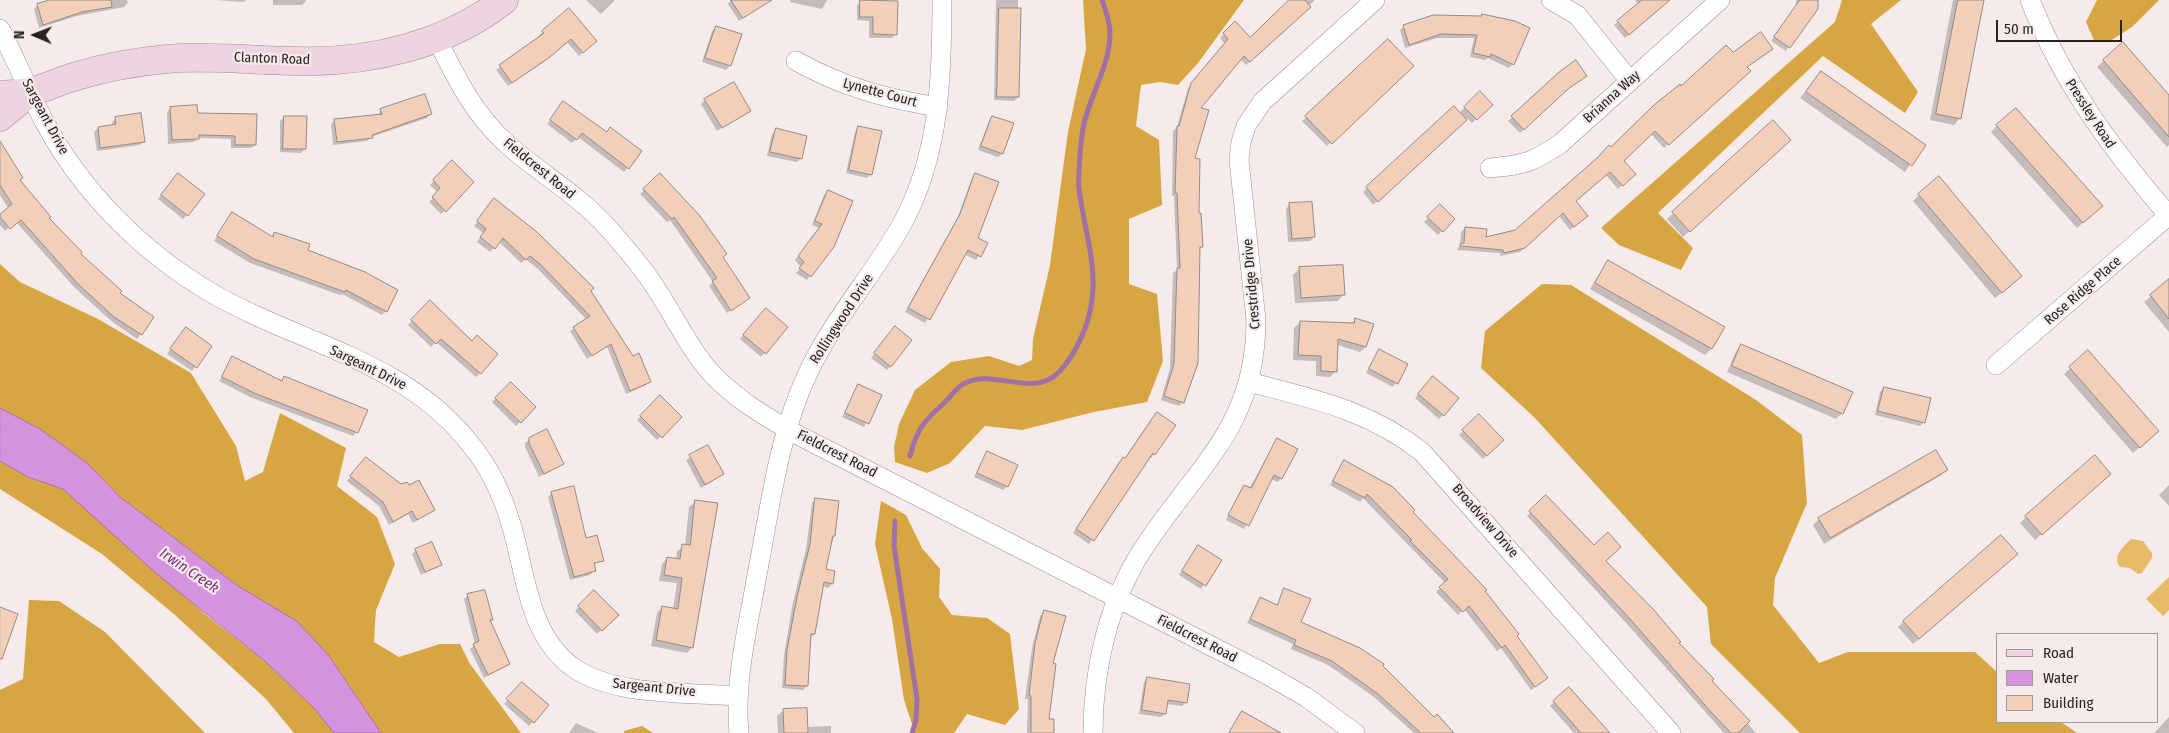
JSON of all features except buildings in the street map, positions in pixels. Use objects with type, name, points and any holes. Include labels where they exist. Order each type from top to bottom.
[{"type":"main road","name":"Clanton Road","points":[[0,95],[30,92],[118,65],[206,57],[299,62],[372,57],[436,37],[462,26],[504,0]]},
{"type":"main road","name":"Clanton Road","points":[[0,117],[30,92]]},
{"type":"street","name":"Rollingwood Drive","points":[[739,733],[738,696],[742,660],[770,504],[787,429],[817,355],[843,311],[880,260],[908,211],[926,165],[938,107],[942,65],[942,0]]},
{"type":"street","name":"Crestridge Drive","points":[[1093,733],[1093,709],[1100,656],[1118,598],[1143,550],[1222,443],[1243,401],[1249,382],[1256,336],[1256,320],[1239,160],[1241,142],[1246,126],[1262,102],[1375,0]]},
{"type":"street","points":[[1551,0],[1577,15],[1630,81]]},
{"type":"street","name":"Brianna Way","points":[[1490,168],[1522,165],[1539,158],[1560,144],[1720,0]]},
{"type":"street","name":"Pressley Road","points":[[2030,0],[2053,54],[2082,104],[2107,142],[2169,216]]},
{"type":"street","name":"Sargeant Drive","points":[[0,29],[30,92],[66,158],[92,193],[118,220],[157,254],[208,290],[247,312],[393,376],[423,396],[450,420],[473,446],[492,477],[510,521],[533,612],[552,645],[571,666],[601,682],[623,688],[738,696]]},
{"type":"street","name":"Fieldcrest Road","points":[[436,37],[460,86],[481,116],[505,142],[574,196],[612,232],[635,258],[657,290],[690,346],[713,374],[748,406],[787,429],[1306,696],[1355,733]]},
{"type":"street","name":"Lynette Court","points":[[796,60],[825,77],[856,90],[938,107]]},
{"type":"street","name":"Rose Ridge Place","points":[[1996,365],[2169,216]]},
{"type":"street","name":"Broadview Drive","points":[[1249,382],[1351,410],[1382,424],[1422,452],[1671,733]]},
{"type":"shaded area","points":[[1083,0],[1244,0],[1198,63],[1178,85],[1160,82],[1141,85],[1136,126],[1159,140],[1162,205],[1129,219],[1129,284],[1157,294],[1163,361],[1147,402],[1094,412],[1022,430],[985,426],[950,463],[927,473],[895,462],[894,447],[899,424],[915,390],[951,362],[989,356],[1019,366],[1032,360],[1033,339],[1050,265],[1068,132],[1086,49]]},
{"type":"shaded area","points":[[1842,0],[1901,0],[1871,24],[1918,92],[1905,113],[1823,56],[1658,213],[1693,248],[1681,270],[1619,245],[1601,228],[1835,22]]},
{"type":"shaded area","points":[[2097,0],[2159,0],[2132,27],[2110,41],[2094,40],[2086,22]]},
{"type":"shaded area","points":[[0,264],[20,282],[98,319],[191,373],[236,446],[245,481],[263,472],[280,413],[346,448],[337,486],[377,517],[395,564],[376,610],[374,642],[399,657],[440,644],[460,644],[470,664],[521,733],[381,733],[329,656],[298,622],[238,586],[120,497],[87,463],[40,429],[0,408]]},
{"type":"shaded area","points":[[1542,284],[1571,285],[1756,400],[1802,435],[1807,503],[1775,578],[1773,605],[1819,663],[1848,652],[1975,652],[1996,671],[1996,723],[2062,723],[2077,733],[1800,733],[1711,644],[1707,607],[1535,418],[1481,368],[1485,331]]},
{"type":"shaded area","points":[[0,461],[28,477],[63,489],[206,615],[266,662],[314,708],[334,733],[294,733],[266,699],[175,615],[102,554],[0,489]]},
{"type":"shaded area","points":[[881,501],[906,515],[922,548],[940,569],[939,597],[952,615],[987,618],[1010,634],[1019,709],[1005,725],[967,714],[954,733],[915,733],[904,700],[892,619],[875,544]]},
{"type":"shaded area","points":[[2131,539],[2143,541],[2152,553],[2152,558],[2142,573],[2138,574],[2130,568],[2120,567],[2118,563],[2118,555]]},
{"type":"shaded area","points":[[2169,577],[2169,610],[2163,616],[2146,599]]},
{"type":"shaded area","points":[[29,600],[59,601],[105,632],[205,733],[0,733],[0,690],[23,679]]},
{"type":"shaded area","points":[[642,726],[653,733],[624,733],[624,731]]},
{"type":"water","name":"Irwin Creek","points":[[0,408],[40,429],[87,463],[120,497],[238,586],[298,622],[329,656],[381,733],[334,733],[314,708],[266,662],[158,575],[63,489],[28,477],[0,461]]},
{"type":"waterway","points":[[910,456],[915,439],[930,416],[962,385],[977,379],[1026,383],[1038,383],[1049,380],[1065,365],[1081,339],[1092,300],[1093,271],[1079,188],[1079,162],[1084,122],[1109,46],[1109,25],[1102,0]]},
{"type":"waterway","points":[[895,521],[894,546],[917,699],[916,720],[912,733]]}]
